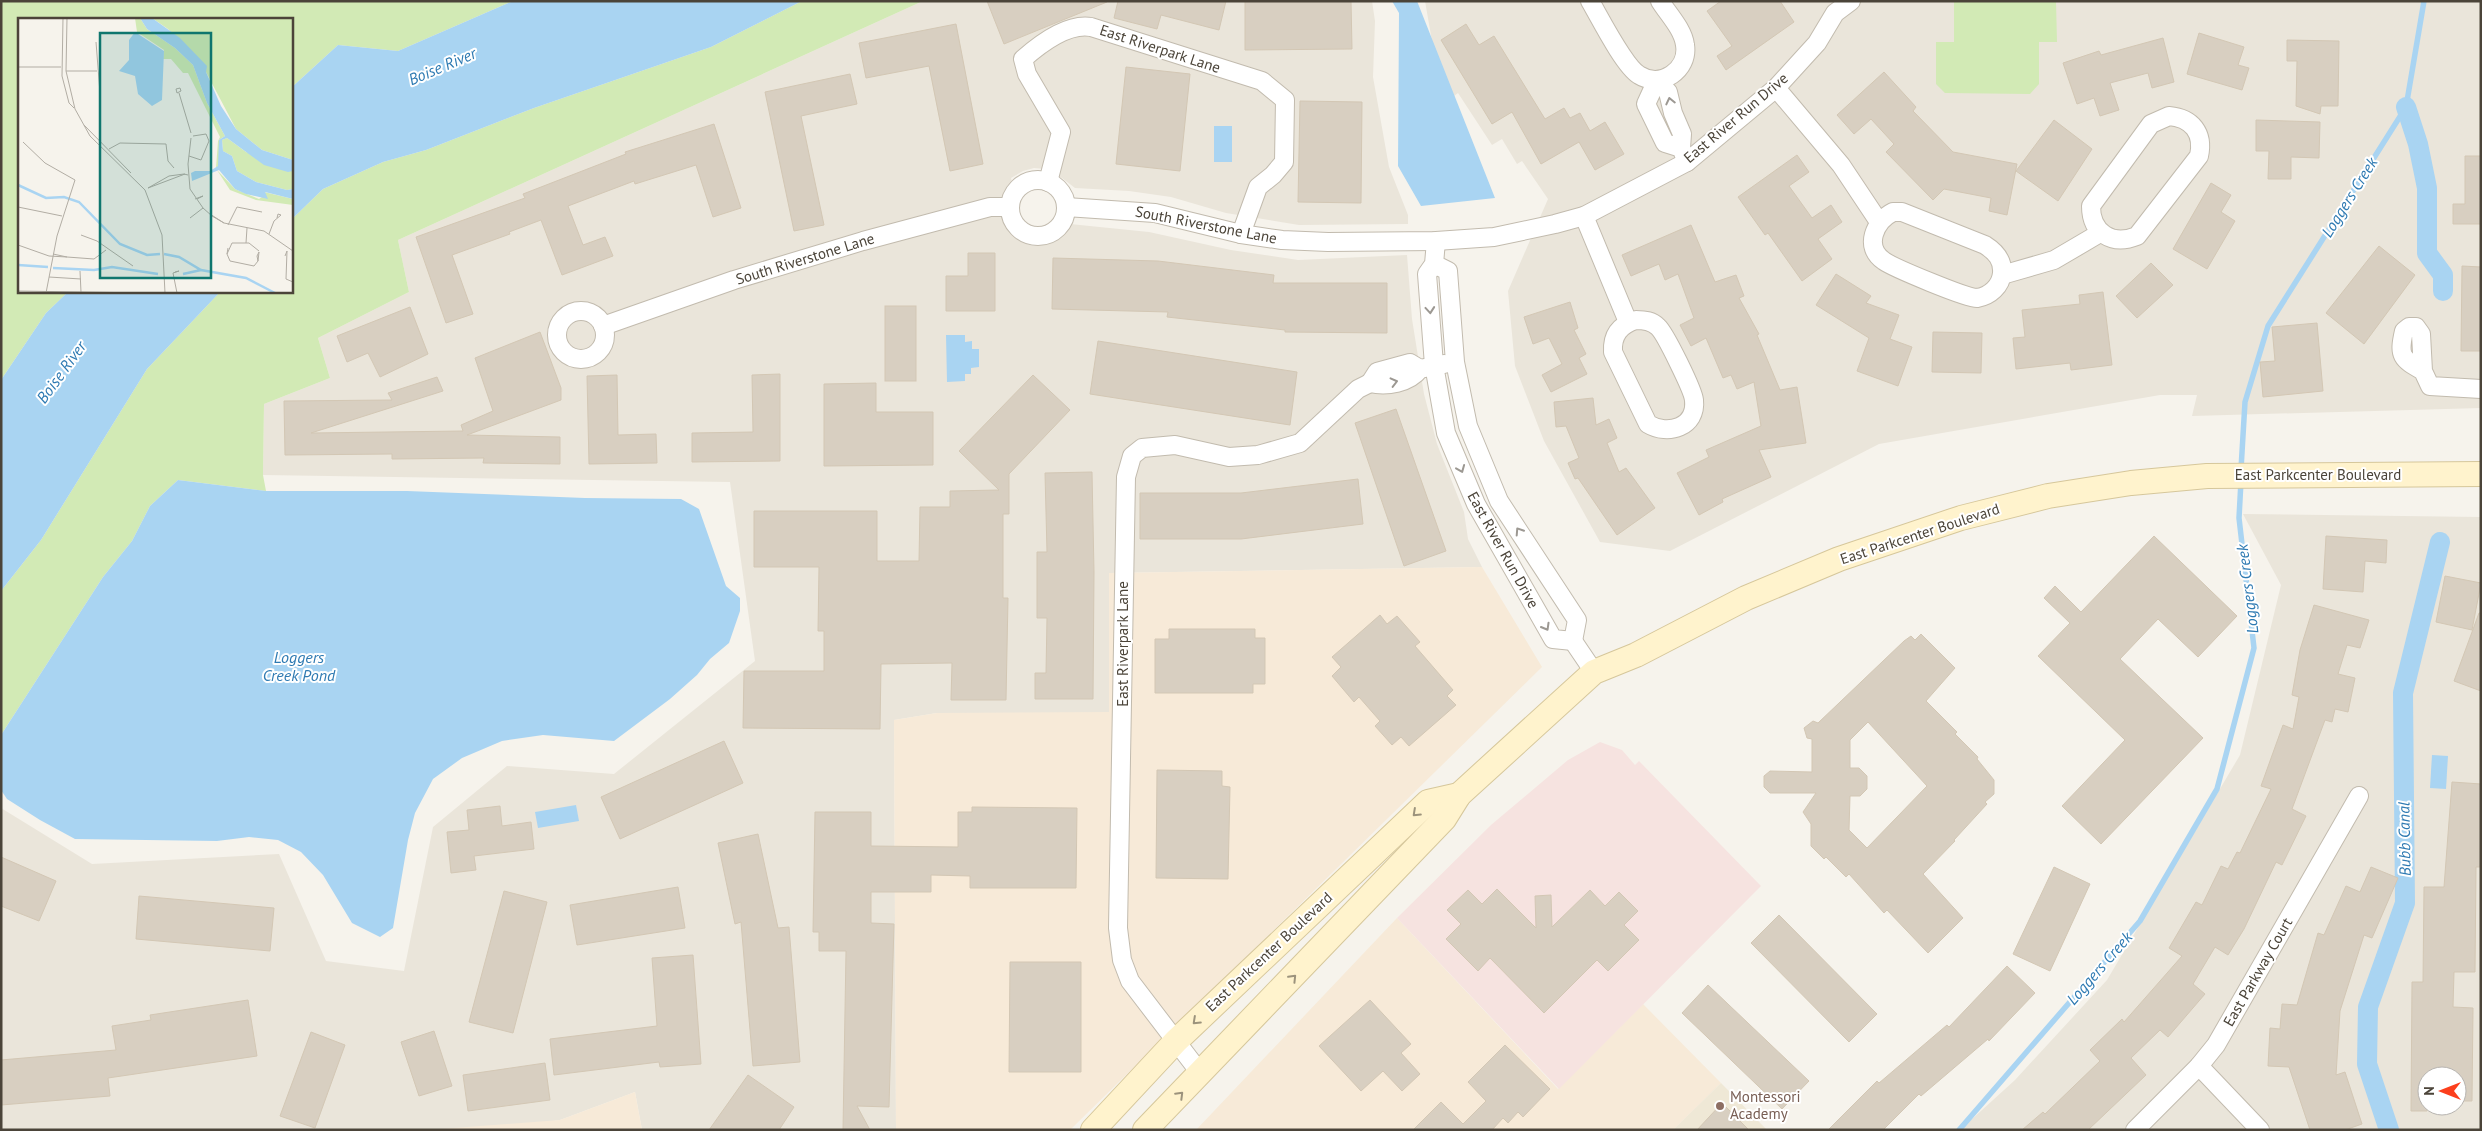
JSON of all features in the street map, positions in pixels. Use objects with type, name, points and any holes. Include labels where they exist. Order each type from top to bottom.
[{"type":"main road","name":"East Parkcenter Boulevard","points":[[1145,1130],[1444,820],[1459,795],[1594,672],[1636,655],[1746,598],[1839,559],[1961,518],[2048,496],[2131,483],[2207,476],[2481,474]]},
{"type":"main road","name":"East Parkcenter Boulevard","points":[[1093,1130],[1176,1041],[1428,802],[1459,795]]},
{"type":"street","points":[[1590,1],[1630,67],[1642,77],[1657,80],[1675,72],[1682,65],[1685,55],[1682,35],[1660,1]]},
{"type":"street","name":"East River Run Drive","points":[[1434,264],[1448,271],[1455,362],[1468,426],[1499,501],[1577,620],[1574,641],[1553,639],[1476,504],[1446,433],[1427,367],[1427,274],[1434,264],[1436,241],[1494,238],[1584,216],[1684,155],[1776,88],[1817,42],[1835,7],[1851,1]]},
{"type":"street","name":"East Riverpark Lane","points":[[1048,182],[1061,132],[1027,74],[1023,59],[1034,49],[1073,27],[1082,25],[1091,27],[1262,80],[1285,100],[1284,162],[1273,175],[1258,187],[1241,234]]},
{"type":"street","points":[[1657,80],[1668,92],[1673,112],[1682,134],[1684,155]]},
{"type":"street","points":[[1657,80],[1646,104],[1666,143],[1684,155]]},
{"type":"street","points":[[1776,88],[1841,165],[1879,222]]},
{"type":"street","points":[[2179,117],[2188,121],[2195,128],[2201,146],[2194,164],[2137,236],[2118,240],[2100,233],[2091,216],[2091,206],[2145,131],[2160,118],[2179,117]]},
{"type":"street","points":[[1029,181],[1048,182],[1061,193],[1066,207],[1064,219],[1059,226],[1044,236],[1035,236],[1026,234],[1018,228],[1012,220],[1010,207],[1014,193],[1020,186],[1029,181]]},
{"type":"street","name":"South Riverstone Lane","points":[[603,326],[734,280],[863,241],[990,207],[1010,207]]},
{"type":"street","name":"South Riverstone Lane","points":[[1066,207],[1155,213],[1241,234],[1300,240],[1436,241]]},
{"type":"street","points":[[1893,212],[1902,212],[1985,245],[1999,257],[2002,275],[1992,291],[1976,298],[1966,296],[1884,262],[1874,247],[1874,230],[1879,222],[1893,212]]},
{"type":"street","points":[[1584,216],[1628,322]]},
{"type":"street","points":[[2002,275],[2054,260],[2100,233]]},
{"type":"street","points":[[1645,320],[1660,329],[1692,393],[1693,411],[1683,426],[1674,430],[1656,429],[1643,416],[1613,352],[1615,335],[1628,322],[1645,320]]},
{"type":"street","name":"East Riverpark Lane","points":[[1201,1074],[1130,981],[1122,960],[1118,928],[1123,560],[1126,477],[1129,462],[1132,456],[1142,448],[1160,445],[1175,445],[1229,457],[1258,455],[1300,443],[1358,389],[1370,383],[1377,372],[1410,363],[1427,367],[1455,362]]},
{"type":"street","points":[[2423,371],[2430,386],[2481,389]]},
{"type":"street","points":[[1574,641],[1594,672]]},
{"type":"street","name":"East Parkway Court","points":[[2135,1130],[2200,1066],[2216,1045],[2359,796]]},
{"type":"street","points":[[2200,1066],[2260,1130]]},
{"type":"shaded area","points":[[923,1],[1372,1],[1375,21],[1373,77],[1389,167],[1408,215],[1408,224],[1299,225],[1226,213],[1171,197],[1129,191],[1075,188],[1045,169],[1034,168],[1023,171],[1011,178],[1027,244],[1033,246],[1047,244],[1061,237],[1070,224],[1149,232],[1231,250],[1298,260],[1407,255],[1412,319],[1424,394],[1437,444],[1464,512],[1468,539],[1482,567],[1110,573],[1109,713],[937,713],[894,720],[896,1130],[642,1130],[635,1092],[560,1120],[488,1130],[1,1130],[1,808],[92,864],[279,854],[326,961],[404,971],[433,827],[507,766],[614,774],[755,661],[730,482],[263,475],[264,404],[330,378],[318,338],[409,292],[398,240]]},
{"type":"shaded area","points":[[1425,1],[2481,1],[2481,408],[2192,416],[2197,395],[2160,395],[1879,444],[1670,551],[1600,542],[1544,441],[1515,366],[1508,291],[1548,199],[1522,161],[1517,164],[1502,139],[1492,145],[1458,93],[1454,96],[1437,70]]},
{"type":"shaded area","points":[[2243,514],[2481,517],[2481,1130],[1960,1130],[2015,1080],[2107,980],[2240,755],[2281,585]]},
{"type":"shaded area","points":[[1482,567],[1542,667],[1070,1130],[896,1130],[894,720],[937,713],[1109,712],[1109,573]]},
{"type":"shaded area","points":[[1600,742],[1622,750],[1635,765],[1639,761],[1761,886],[1559,1089],[1397,918],[1491,825],[1568,760]]},
{"type":"shaded area","points":[[1397,918],[1558,1089],[1643,1004],[1721,1083],[1673,1130],[1196,1130]]},
{"type":"shaded area","name":"Montessori Academy","points":[[1721,1083],[1767,1130],[1673,1130]]},
{"type":"shaded area","points":[[635,1092],[642,1130],[428,1130],[560,1120]]},
{"type":"green space","points":[[1,1],[513,1],[398,51],[338,45],[292,87],[292,18],[18,18],[18,292],[68,292],[46,313],[1,380]]},
{"type":"green space","points":[[802,1],[923,1],[398,240],[409,292],[318,338],[330,378],[264,404],[263,475],[266,491],[178,480],[150,506],[132,541],[103,577],[1,735],[1,591],[41,540],[147,369],[220,292],[292,292],[292,219],[323,189],[383,162],[426,150],[534,108],[711,47]]},
{"type":"green space","points":[[1954,1],[2056,1],[2057,42],[2039,42],[2039,84],[2030,94],[1945,93],[1936,84],[1936,42],[1954,42]]},
{"type":"water","name":"Boise River","points":[[513,1],[802,1],[711,47],[534,108],[426,150],[383,162],[323,189],[292,219],[292,87],[338,45],[398,51]]},
{"type":"water","points":[[1392,1],[1417,1],[1495,198],[1421,206],[1398,166],[1399,13]]},
{"type":"water","points":[[1214,126],[1232,126],[1232,162],[1214,162]]},
{"type":"water","name":"Boise River","points":[[68,292],[220,292],[147,369],[41,540],[1,591],[1,380],[46,313]]},
{"type":"water","points":[[946,335],[965,335],[965,342],[972,341],[972,349],[979,349],[979,367],[971,368],[971,374],[965,374],[965,381],[947,382]]},
{"type":"water","name":"Loggers Creek Pond","points":[[178,480],[266,491],[407,491],[585,498],[681,499],[699,509],[726,586],[740,598],[740,611],[729,643],[670,699],[614,741],[543,735],[502,741],[462,758],[433,779],[415,813],[408,840],[393,928],[380,937],[352,923],[323,875],[301,852],[278,840],[249,837],[217,841],[75,839],[7,799],[1,790],[1,735],[103,577],[132,541],[150,506]]},
{"type":"water","points":[[2432,755],[2448,756],[2446,789],[2430,788]]},
{"type":"water","points":[[576,805],[579,821],[538,828],[535,812]]},
{"type":"building","points":[[987,1],[1107,1],[1107,2],[1004,44]]},
{"type":"building","points":[[1118,1],[1226,1],[1219,30],[1161,15],[1157,29],[1114,18]]},
{"type":"building","points":[[1245,1],[1351,1],[1352,49],[1245,50]]},
{"type":"building","points":[[1721,1],[1780,1],[1794,22],[1726,70],[1717,56],[1732,46],[1707,11]]},
{"type":"building","points":[[956,24],[983,164],[950,171],[929,66],[866,78],[859,43]]},
{"type":"building","points":[[1466,24],[1479,45],[1494,36],[1545,119],[1564,108],[1570,118],[1580,113],[1590,131],[1605,122],[1624,154],[1595,170],[1579,142],[1541,164],[1512,112],[1492,124],[1441,40]]},
{"type":"building","points":[[2199,33],[2244,47],[2238,65],[2249,68],[2242,90],[2187,74]]},
{"type":"building","points":[[2163,38],[2174,82],[2152,88],[2148,73],[2110,83],[2119,110],[2100,116],[2094,98],[2077,104],[2063,63],[2099,51],[2101,55]]},
{"type":"building","points":[[2287,40],[2339,41],[2338,106],[2321,106],[2320,114],[2296,106],[2297,61],[2287,61]]},
{"type":"building","points":[[1126,67],[1190,74],[1180,171],[1116,164]]},
{"type":"building","points":[[1884,72],[1916,107],[1913,111],[1953,152],[2017,164],[2007,215],[1989,211],[1991,198],[1944,189],[1933,200],[1886,152],[1894,144],[1871,119],[1854,134],[1837,115]]},
{"type":"building","points":[[850,74],[857,104],[801,116],[824,225],[794,231],[765,92]]},
{"type":"building","points":[[1300,101],[1362,102],[1361,203],[1298,202]]},
{"type":"building","points":[[2054,120],[2092,149],[2058,201],[2016,171]]},
{"type":"building","points":[[2256,120],[2320,122],[2319,158],[2291,157],[2291,179],[2268,179],[2269,151],[2256,151]]},
{"type":"building","points":[[714,124],[741,208],[713,217],[696,165],[635,184],[634,181],[568,206],[583,245],[605,237],[613,256],[562,275],[541,220],[509,232],[510,234],[452,255],[473,314],[446,323],[416,237],[525,198],[523,194],[626,154],[625,152]]},
{"type":"building","points":[[1797,155],[1809,172],[1789,186],[1812,218],[1831,205],[1842,222],[1818,239],[1832,259],[1802,281],[1768,233],[1765,235],[1738,197]]},
{"type":"building","points":[[2465,156],[2481,156],[2481,224],[2453,224],[2453,204],[2465,204]]},
{"type":"building","points":[[2211,183],[2231,195],[2221,212],[2235,221],[2207,269],[2173,249]]},
{"type":"building","points":[[1691,225],[1715,282],[1736,275],[1744,296],[1739,298],[1759,334],[1757,335],[1780,390],[1797,387],[1806,443],[1759,450],[1771,477],[1722,499],[1723,502],[1699,515],[1677,473],[1709,457],[1706,450],[1761,426],[1754,382],[1737,389],[1731,375],[1723,378],[1706,338],[1691,346],[1680,325],[1694,318],[1678,274],[1665,280],[1659,264],[1631,276],[1622,255]]},
{"type":"building","points":[[2379,246],[2415,275],[2364,344],[2326,313]]},
{"type":"building","points":[[968,253],[995,253],[995,311],[946,311],[946,276],[968,276]]},
{"type":"building","points":[[1053,258],[1158,261],[1274,275],[1273,283],[1387,283],[1387,333],[1285,332],[1285,330],[1167,317],[1168,312],[1052,309]]},
{"type":"building","points":[[2151,263],[2173,285],[2137,318],[2116,296]]},
{"type":"building","points":[[2462,266],[2481,267],[2481,351],[2461,351]]},
{"type":"building","points":[[1836,274],[1871,296],[1866,303],[1899,315],[1890,339],[1912,347],[1898,386],[1857,371],[1869,338],[1816,305]]},
{"type":"building","points":[[2103,292],[2112,365],[2071,370],[2070,363],[2016,369],[2013,338],[2025,337],[2022,310],[2080,304],[2079,295]]},
{"type":"building","points":[[1570,302],[1578,328],[1574,330],[1586,354],[1579,358],[1587,374],[1551,392],[1542,375],[1562,364],[1549,338],[1533,344],[1524,317]]},
{"type":"building","points":[[885,306],[916,306],[916,381],[885,381]]},
{"type":"building","points":[[410,307],[428,354],[380,377],[368,353],[347,362],[337,336]]},
{"type":"building","points":[[2317,323],[2323,391],[2263,397],[2260,362],[2275,361],[2272,327]]},
{"type":"building","points":[[540,332],[561,388],[561,400],[467,435],[560,437],[560,464],[483,463],[484,458],[392,459],[392,454],[285,455],[284,401],[392,400],[388,393],[437,377],[443,391],[311,433],[463,431],[461,425],[493,411],[475,358]]},
{"type":"building","points":[[1933,332],[1982,333],[1981,373],[1932,372]]},
{"type":"building","points":[[1098,341],[1297,372],[1290,425],[1090,394]]},
{"type":"building","points":[[780,374],[780,461],[692,462],[692,433],[753,432],[752,375]]},
{"type":"building","points":[[617,375],[618,435],[656,434],[657,463],[589,464],[587,376]]},
{"type":"building","points":[[1033,375],[1070,410],[1009,474],[1009,514],[1003,514],[1003,598],[1008,598],[1006,700],[951,700],[952,663],[881,664],[880,729],[743,728],[744,671],[824,671],[824,631],[818,631],[819,567],[754,567],[754,511],[877,511],[877,561],[919,561],[920,507],[950,507],[950,491],[999,490],[959,451]]},
{"type":"building","points":[[876,383],[876,412],[933,412],[933,465],[824,466],[824,384]]},
{"type":"building","points":[[1593,398],[1596,425],[1609,419],[1617,438],[1607,443],[1619,472],[1626,468],[1655,508],[1617,535],[1578,478],[1575,479],[1568,463],[1579,458],[1566,426],[1556,427],[1554,402]]},
{"type":"building","points":[[1396,409],[1446,551],[1404,566],[1355,423]]},
{"type":"building","points":[[1092,472],[1094,572],[1093,699],[1035,699],[1035,673],[1046,673],[1047,618],[1037,618],[1037,552],[1047,552],[1045,473]]},
{"type":"building","points":[[1358,479],[1363,524],[1241,539],[1140,539],[1140,493],[1241,493]]},
{"type":"building","points":[[2154,536],[2237,616],[2198,657],[2158,619],[2120,659],[2203,738],[2101,844],[2062,806],[2125,740],[2038,656],[2070,623],[2044,598],[2055,586],[2081,612]]},
{"type":"building","points":[[2326,536],[2387,540],[2386,563],[2365,561],[2363,592],[2323,589]]},
{"type":"building","points":[[2445,576],[2481,583],[2472,630],[2436,622]]},
{"type":"building","points":[[2314,605],[2369,620],[2360,648],[2347,645],[2338,674],[2355,678],[2348,712],[2335,709],[2332,722],[2325,720],[2292,809],[2306,816],[2282,865],[2276,862],[2244,929],[2228,955],[2215,947],[2193,984],[2205,994],[2168,1037],[2160,1030],[2131,1058],[2146,1075],[2088,1130],[2022,1130],[2043,1112],[2045,1114],[2100,1061],[2090,1050],[2122,1019],[2124,1022],[2182,956],[2169,948],[2196,902],[2202,905],[2221,866],[2228,869],[2237,852],[2240,853],[2271,789],[2261,786],[2283,725],[2293,729],[2299,697],[2292,695],[2300,650]]},
{"type":"building","points":[[2479,613],[2481,613],[2481,691],[2454,681]]},
{"type":"building","points":[[1380,615],[1387,624],[1397,616],[1420,642],[1415,646],[1453,690],[1447,696],[1456,705],[1409,746],[1401,737],[1392,745],[1375,726],[1380,721],[1359,697],[1354,702],[1332,676],[1341,667],[1332,657]]},
{"type":"building","points":[[1169,629],[1255,629],[1255,638],[1265,638],[1265,684],[1253,684],[1253,693],[1155,693],[1155,639],[1169,639]]},
{"type":"building","points":[[1921,634],[1955,668],[1926,701],[1957,732],[1955,734],[1978,757],[1977,759],[1994,780],[1994,794],[1985,802],[1987,804],[1923,874],[1963,918],[1928,953],[1887,910],[1884,913],[1849,874],[1846,877],[1826,857],[1824,859],[1811,846],[1811,824],[1803,812],[1816,793],[1770,793],[1764,787],[1764,776],[1770,771],[1812,772],[1812,739],[1807,738],[1804,728],[1813,721],[1818,723],[1904,641],[1911,636],[1915,640]],"holes":[[[1868,722],[1927,786],[1867,848],[1849,830],[1850,796],[1860,796],[1867,789],[1867,776],[1859,768],[1850,768],[1850,740]]]},
{"type":"building","points":[[724,741],[743,783],[620,839],[601,797]]},
{"type":"building","points":[[1157,770],[1222,771],[1222,786],[1230,787],[1228,879],[1156,878]]},
{"type":"building","points":[[2452,782],[2481,784],[2481,859],[2480,867],[2476,867],[2475,972],[2454,972],[2453,1007],[2473,1008],[2472,1101],[2467,1101],[2467,1066],[2417,1066],[2417,1111],[2411,1111],[2412,982],[2423,982],[2424,887],[2444,887]]},
{"type":"building","points":[[500,806],[502,826],[531,822],[534,849],[474,856],[476,870],[451,873],[447,832],[469,830],[467,810]]},
{"type":"building","points":[[972,807],[1077,808],[1076,888],[970,888],[970,876],[931,875],[931,892],[871,892],[871,923],[894,924],[889,1107],[857,1106],[870,1130],[843,1130],[846,951],[819,951],[819,932],[813,932],[815,812],[871,812],[871,846],[958,847],[958,812],[972,812]]},
{"type":"building","points":[[758,834],[778,928],[789,927],[800,1062],[753,1066],[741,922],[735,924],[718,843]]},
{"type":"building","points":[[1,857],[56,881],[39,921],[1,906]]},
{"type":"building","points":[[2054,867],[2090,884],[2050,971],[2013,954]]},
{"type":"building","points":[[2371,867],[2398,878],[2372,938],[2364,935],[2340,1011],[2336,1075],[2345,1072],[2362,1124],[2345,1130],[2310,1130],[2289,1067],[2268,1066],[2270,1028],[2280,1029],[2282,1004],[2297,1005],[2318,933],[2324,935],[2346,886],[2360,892]]},
{"type":"building","points":[[678,887],[685,928],[577,945],[570,905]]},
{"type":"building","points":[[1497,889],[1536,928],[1535,896],[1551,895],[1552,927],[1590,890],[1605,906],[1619,892],[1638,911],[1624,925],[1639,940],[1608,971],[1597,960],[1544,1013],[1490,958],[1478,971],[1446,939],[1461,924],[1447,910],[1468,890],[1482,904]]},
{"type":"building","points":[[504,891],[547,902],[513,1033],[469,1022]]},
{"type":"building","points":[[139,896],[274,908],[270,951],[136,939]]},
{"type":"building","points":[[1779,915],[1877,1014],[1849,1042],[1751,943]]},
{"type":"building","points":[[693,955],[701,1064],[660,1067],[659,1062],[554,1075],[550,1039],[657,1026],[652,958]]},
{"type":"building","points":[[1010,962],[1081,962],[1081,1072],[1009,1072]]},
{"type":"building","points":[[2007,966],[2035,993],[1989,1041],[1988,1039],[1921,1096],[1919,1094],[1883,1130],[1828,1130],[1877,1081],[1879,1083],[1947,1025],[1949,1027]]},
{"type":"building","points":[[1708,985],[1809,1081],[1782,1109],[1682,1013]]},
{"type":"building","points":[[248,1000],[257,1056],[108,1078],[110,1096],[1,1105],[1,1060],[116,1050],[112,1026],[151,1020],[150,1015]]},
{"type":"building","points":[[1370,1000],[1411,1044],[1401,1053],[1420,1074],[1402,1091],[1383,1071],[1361,1091],[1319,1046]]},
{"type":"building","points":[[434,1031],[452,1086],[419,1096],[401,1042]]},
{"type":"building","points":[[311,1032],[345,1045],[315,1128],[280,1116]]},
{"type":"building","points":[[1505,1045],[1550,1089],[1523,1117],[1518,1112],[1508,1123],[1503,1118],[1492,1130],[1413,1130],[1441,1102],[1463,1124],[1486,1101],[1468,1082]]},
{"type":"building","points":[[545,1063],[550,1100],[468,1111],[463,1075]]},
{"type":"building","points":[[748,1075],[794,1107],[779,1130],[709,1130]]},
{"type":"building","points":[[1722,1103],[1749,1130],[1697,1130]]},
{"type":"waterway","name":"Loggers Creek","points":[[2241,469],[2245,402],[2268,326],[2406,107],[2424,1]]},
{"type":"waterway","points":[[2406,107],[2418,144],[2427,188],[2427,253],[2443,275],[2443,291]]},
{"type":"waterway","name":"Loggers Creek","points":[[1959,1130],[2140,921],[2217,789],[2254,648],[2239,518],[2241,481]]},
{"type":"waterway","name":"Bubb Canal","points":[[2389,1130],[2367,1064],[2368,1007],[2405,903],[2403,693],[2440,542]]},
{"type":"place","name":"Montessori Academy","points":[[1720,1106]]}]
